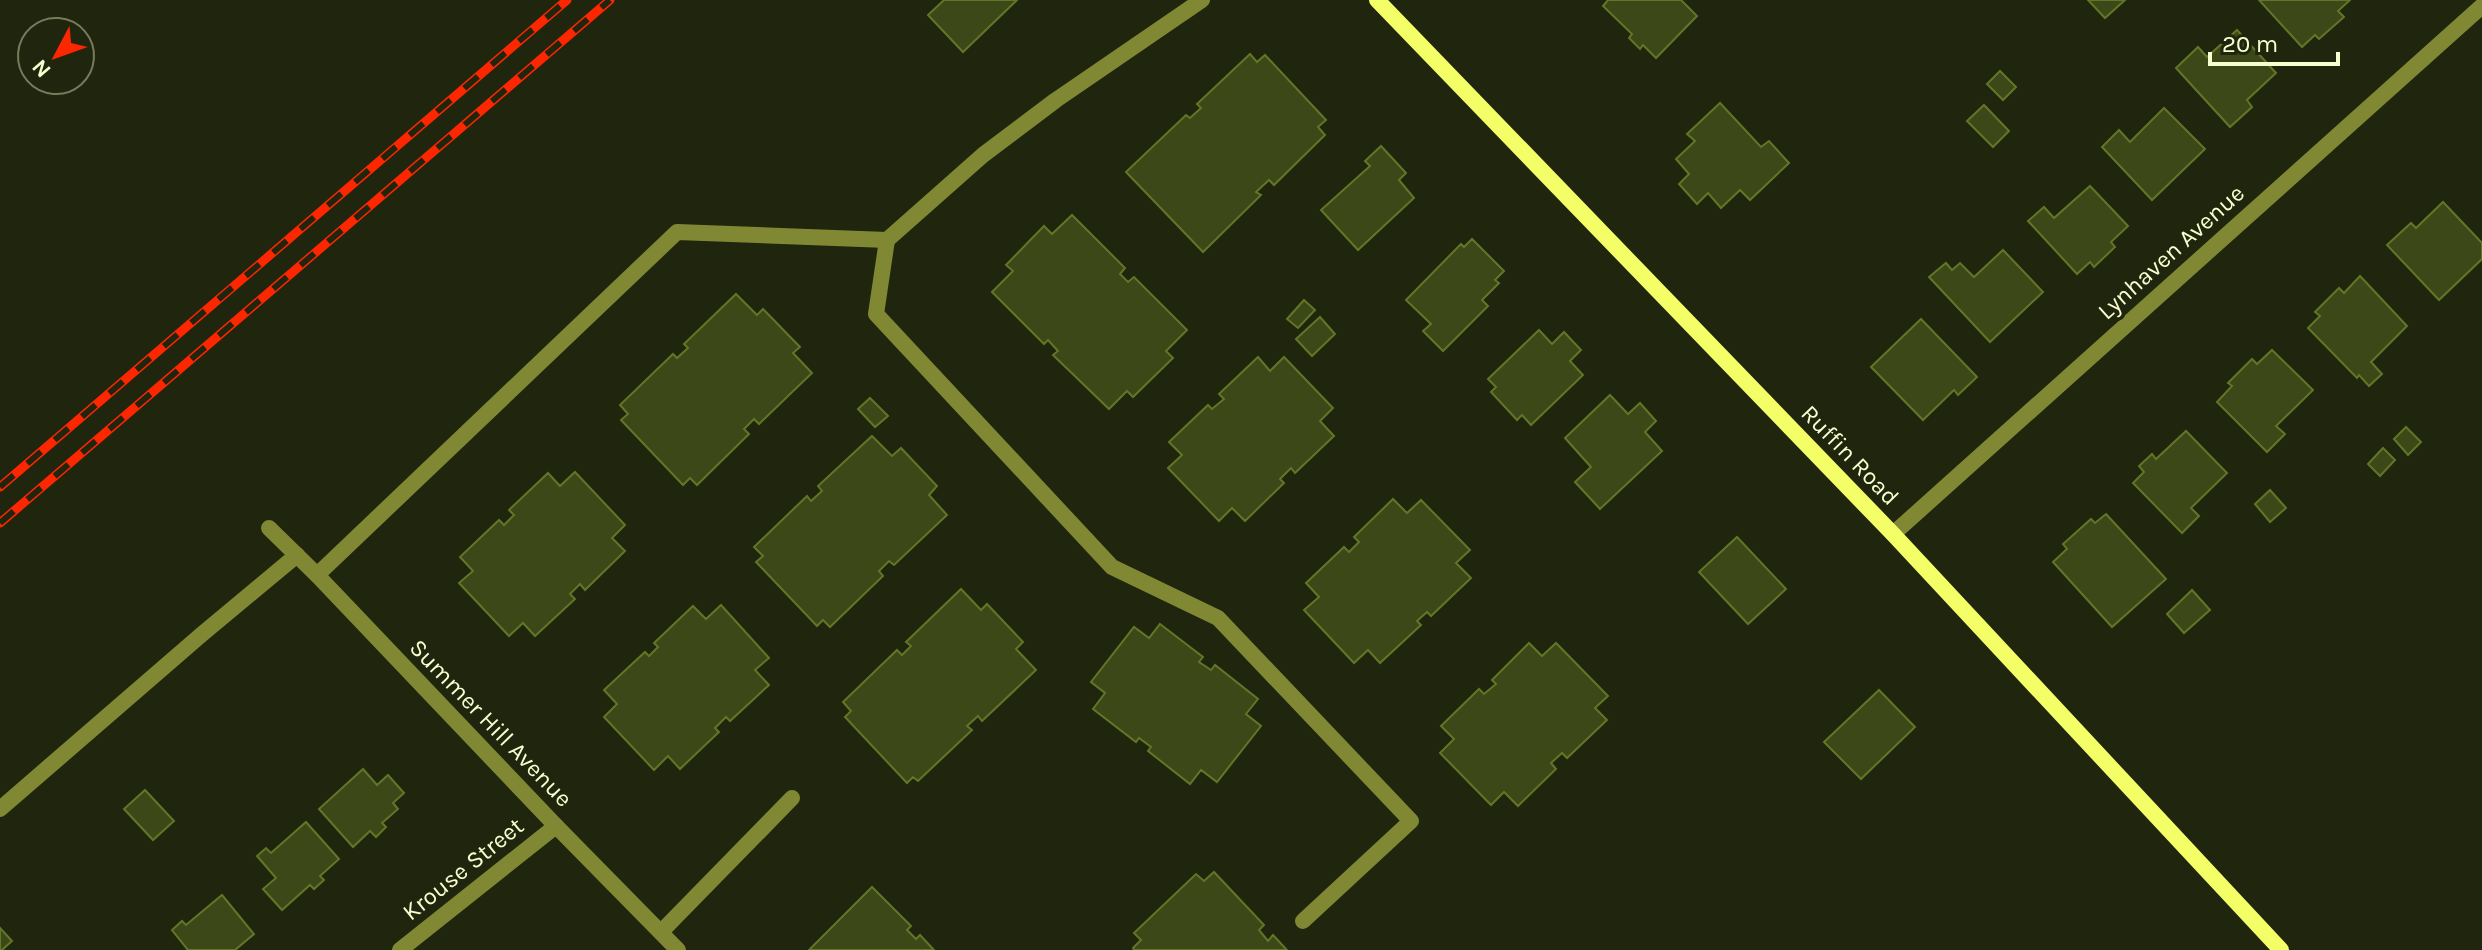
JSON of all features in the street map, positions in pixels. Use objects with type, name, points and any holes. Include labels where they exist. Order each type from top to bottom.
[{"type":"street","points":[[1202,0],[1043,109],[983,155],[887,240],[876,314],[1112,567],[1218,618],[1411,821],[1303,921]]},
{"type":"street","name":"Ruffin Road","points":[[1377,0],[1893,534],[2281,950]]},
{"type":"street","name":"Lynhaven Avenue","points":[[1893,534],[2482,6]]},
{"type":"street","points":[[317,575],[677,232],[887,240]]},
{"type":"street","name":"Summer Hill Avenue","points":[[269,528],[678,950]]},
{"type":"street","points":[[0,809],[297,555]]},
{"type":"street","points":[[661,932],[792,798]]},
{"type":"street","name":"Krouse Street","points":[[400,950],[556,826]]},
{"type":"building","points":[[944,0],[1017,0],[963,52],[928,15]]},
{"type":"building","points":[[1608,0],[1681,0],[1697,16],[1656,58],[1643,45],[1640,49],[1629,38],[1632,34],[1603,6]]},
{"type":"building","points":[[2088,0],[2125,0],[2105,18]]},
{"type":"building","points":[[2259,0],[2350,0],[2338,11],[2344,17],[2319,39],[2315,35],[2302,47]]},
{"type":"building","points":[[2237,30],[2276,73],[2247,100],[2252,107],[2230,127],[2176,68],[2198,47],[2207,57]]},
{"type":"building","points":[[1250,54],[1257,62],[1265,55],[1326,120],[1318,127],[1325,135],[1274,185],[1269,180],[1256,192],[1261,195],[1203,252],[1126,172],[1186,115],[1190,118],[1201,108],[1197,104]]},
{"type":"building","points":[[2000,71],[2016,87],[2003,100],[1987,84]]},
{"type":"building","points":[[1720,103],[1761,147],[1769,141],[1789,163],[1750,200],[1740,190],[1721,208],[1708,193],[1697,204],[1679,184],[1689,174],[1676,159],[1695,141],[1687,134]]},
{"type":"building","points":[[1984,105],[2009,131],[1993,147],[1967,121]]},
{"type":"building","points":[[2164,108],[2205,149],[2152,200],[2102,147],[2119,130],[2130,142]]},
{"type":"building","points":[[1381,146],[1406,173],[1399,180],[1414,198],[1358,250],[1321,210],[1370,166],[1365,161]]},
{"type":"building","points":[[2090,186],[2128,226],[2111,242],[2115,247],[2094,267],[2090,262],[2077,274],[2028,221],[2044,207],[2054,218]]},
{"type":"building","points":[[2443,202],[2482,243],[2482,259],[2439,300],[2387,245],[2411,223],[2416,228]]},
{"type":"building","points":[[1072,215],[1125,268],[1120,274],[1128,282],[1134,277],[1187,330],[1166,351],[1173,358],[1133,397],[1127,391],[1109,409],[1053,355],[1058,351],[1048,340],[1044,344],[992,292],[1013,271],[1006,265],[1044,226],[1052,234]]},
{"type":"building","points":[[1472,239],[1504,271],[1495,280],[1499,283],[1482,300],[1488,306],[1443,351],[1423,331],[1431,324],[1406,300],[1461,244],[1464,247]]},
{"type":"building","points":[[2003,250],[2043,292],[1990,342],[1929,277],[1946,263],[1952,270],[1960,263],[1974,277]]},
{"type":"building","points":[[2360,276],[2407,326],[2371,362],[2382,374],[2369,386],[2359,375],[2357,378],[2308,328],[2320,316],[2315,312],[2339,288],[2344,293]]},
{"type":"building","points":[[736,294],[757,315],[763,309],[800,347],[793,353],[812,373],[759,424],[754,419],[744,429],[749,434],[697,485],[690,478],[683,485],[621,420],[628,414],[620,405],[673,354],[677,358],[688,348],[684,344]]},
{"type":"building","points":[[1304,300],[1315,310],[1298,328],[1287,319]]},
{"type":"building","points":[[1320,317],[1335,334],[1312,356],[1296,339]]},
{"type":"building","points":[[1921,319],[1977,377],[1958,395],[1954,390],[1923,420],[1871,367]]},
{"type":"building","points":[[1539,330],[1552,344],[1564,332],[1581,350],[1570,361],[1583,375],[1531,425],[1522,415],[1517,420],[1491,392],[1496,387],[1488,379]]},
{"type":"building","points":[[2272,350],[2313,390],[2276,426],[2285,434],[2267,452],[2217,402],[2232,386],[2228,383],[2252,359],[2257,364]]},
{"type":"building","points":[[1258,357],[1270,371],[1284,357],[1333,408],[1320,421],[1334,436],[1295,473],[1291,468],[1280,479],[1284,483],[1245,521],[1232,508],[1219,521],[1168,468],[1182,455],[1169,442],[1208,405],[1212,409],[1224,399],[1219,394]]},
{"type":"building","points":[[1610,395],[1628,414],[1640,403],[1656,421],[1645,432],[1662,451],[1600,509],[1575,482],[1591,467],[1565,438]]},
{"type":"building","points":[[870,398],[888,416],[875,427],[858,409]]},
{"type":"building","points":[[2406,427],[2421,442],[2408,455],[2394,439]]},
{"type":"building","points":[[2186,431],[2227,473],[2191,508],[2199,516],[2182,533],[2133,483],[2144,472],[2139,466],[2152,454],[2156,459]]},
{"type":"building","points":[[872,436],[892,456],[901,448],[937,486],[929,495],[947,515],[894,565],[889,561],[879,571],[883,576],[830,627],[823,620],[817,626],[756,562],[763,556],[754,547],[807,496],[811,501],[822,491],[818,486]]},
{"type":"building","points":[[2383,448],[2395,460],[2380,476],[2368,464]]},
{"type":"building","points":[[575,472],[625,525],[612,538],[625,551],[585,590],[580,584],[570,594],[575,599],[535,636],[523,623],[509,636],[459,583],[473,571],[460,557],[499,520],[504,525],[514,515],[509,510],[548,473],[560,486]]},
{"type":"building","points":[[2270,490],[2286,508],[2270,522],[2255,504]]},
{"type":"building","points":[[1393,499],[1407,513],[1421,500],[1470,550],[1456,563],[1471,578],[1431,616],[1427,612],[1417,621],[1421,625],[1380,663],[1368,650],[1354,663],[1304,610],[1319,597],[1306,583],[1344,547],[1349,552],[1359,542],[1354,537]]},
{"type":"building","points":[[2106,514],[2166,579],[2112,627],[2053,562],[2067,549],[2063,544],[2091,519],[2095,523]]},
{"type":"building","points":[[1737,537],[1786,589],[1748,624],[1699,572]]},
{"type":"building","points":[[961,589],[981,610],[987,604],[1023,642],[1016,649],[1036,670],[982,721],[978,716],[967,726],[972,730],[918,781],[913,777],[907,783],[845,717],[851,711],[843,702],[897,650],[902,655],[911,646],[906,642]]},
{"type":"building","points":[[2192,590],[2210,610],[2184,633],[2167,614]]},
{"type":"building","points":[[721,605],[769,658],[755,670],[769,685],[730,721],[726,717],[715,728],[719,732],[680,769],[668,756],[654,770],[604,717],[617,704],[604,690],[645,652],[649,656],[658,647],[654,643],[693,606],[706,619]]},
{"type":"building","points":[[1160,624],[1203,657],[1199,662],[1211,670],[1215,665],[1258,699],[1246,714],[1261,726],[1217,782],[1201,770],[1190,784],[1148,751],[1151,747],[1139,738],[1136,742],[1093,709],[1105,693],[1091,682],[1134,627],[1149,638]]},
{"type":"building","points":[[1529,643],[1542,656],[1556,643],[1608,696],[1595,708],[1607,720],[1567,758],[1562,753],[1551,763],[1556,769],[1518,806],[1504,792],[1491,805],[1440,753],[1454,739],[1441,726],[1479,689],[1484,694],[1496,684],[1492,680]]},
{"type":"building","points":[[1879,690],[1915,727],[1861,779],[1824,742]]},
{"type":"building","points":[[363,769],[377,785],[388,775],[404,793],[393,803],[398,809],[382,823],[386,827],[376,837],[370,831],[353,847],[319,809]]},
{"type":"building","points":[[145,790],[174,821],[153,840],[124,809]]},
{"type":"building","points":[[306,822],[339,859],[320,876],[324,880],[314,889],[310,885],[282,910],[263,889],[276,878],[257,856],[266,848],[271,853]]},
{"type":"building","points":[[1214,872],[1264,925],[1259,930],[1268,941],[1273,935],[1287,950],[1134,950],[1141,940],[1134,933],[1196,874],[1204,881]]},
{"type":"building","points":[[872,887],[911,926],[907,930],[916,939],[920,935],[934,950],[809,950]]},
{"type":"building","points":[[222,895],[254,934],[235,950],[188,950],[172,930],[182,921],[186,925]]},
{"type":"building","points":[[0,928],[12,941],[2,950],[0,950]]},
{"type":"railway","points":[[0,487],[567,0]]},
{"type":"railway","points":[[0,523],[610,0]]}]
